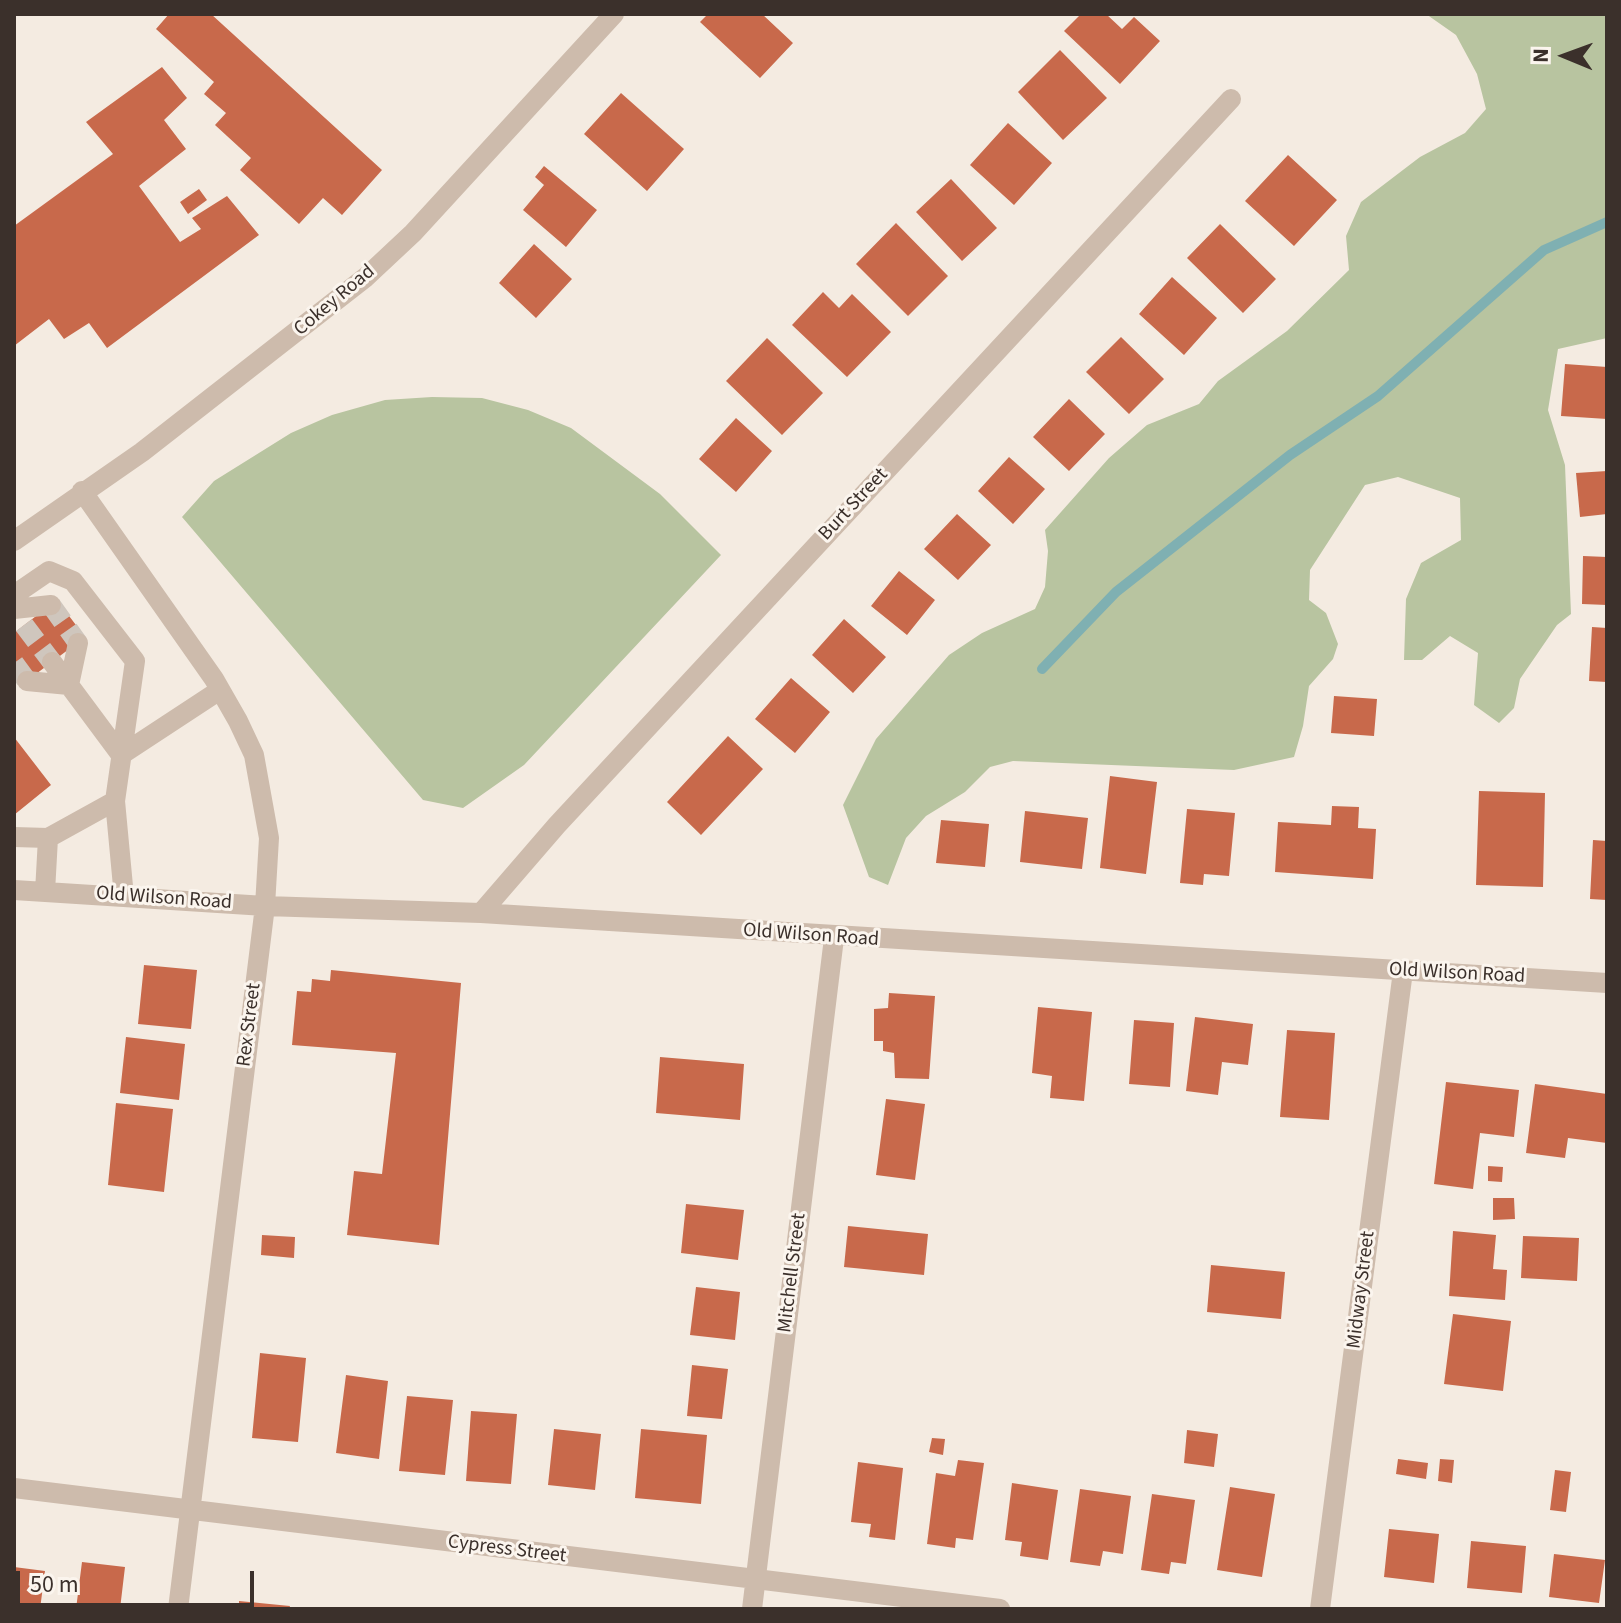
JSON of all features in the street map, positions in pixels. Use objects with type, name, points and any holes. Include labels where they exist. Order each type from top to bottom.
[{"type":"street","name":"Cokey Road","points":[[14,541],[230,386],[366,277],[413,233],[608,16]]},
{"type":"street","name":"Burt Street","points":[[481,913],[557,825],[1231,99]]},
{"type":"street","name":"Rex Street","points":[[82,491],[220,690],[254,755],[269,838],[265,906],[178,1609]]},
{"type":"street","points":[[14,595],[49,571],[73,581],[135,661],[115,801],[124,897]]},
{"type":"street","points":[[17,616],[51,605]]},
{"type":"street","points":[[69,685],[78,643]]},
{"type":"street","points":[[52,662],[121,755]]},
{"type":"street","points":[[27,681],[69,685]]},
{"type":"street","points":[[121,755],[220,690]]},
{"type":"street","points":[[14,837],[48,838],[115,801]]},
{"type":"street","points":[[45,892],[48,838]]},
{"type":"street","name":"Old Wilson Road","points":[[14,890],[265,906],[481,913],[834,938],[1607,983]]},
{"type":"street","name":"Mitchell Street","points":[[752,1609],[834,938]]},
{"type":"street","name":"Midway Street","points":[[1320,1609],[1403,971]]},
{"type":"street","name":"Cypress Street","points":[[14,1488],[1000,1609]]},
{"type":"green space","points":[[1426,14],[1607,14],[1607,338],[1558,349],[1548,410],[1565,465],[1571,614],[1557,625],[1520,679],[1514,708],[1499,723],[1474,705],[1478,653],[1450,636],[1422,660],[1404,660],[1406,599],[1421,563],[1461,540],[1460,498],[1398,477],[1365,485],[1310,570],[1309,600],[1326,613],[1338,644],[1333,659],[1309,686],[1294,757],[1234,770],[1013,761],[990,767],[965,792],[926,816],[906,838],[888,885],[869,877],[843,805],[876,739],[949,655],[982,633],[1035,609],[1045,587],[1048,551],[1045,530],[1109,458],[1147,425],[1199,404],[1218,381],[1287,331],[1349,270],[1346,236],[1361,202],[1420,157],[1465,133],[1486,109],[1477,74],[1456,35]]},
{"type":"green space","points":[[482,398],[528,410],[571,428],[660,494],[721,555],[524,765],[463,808],[423,800],[182,517],[214,481],[291,433],[332,415],[385,400]]},
{"type":"building","points":[[169,14],[211,14],[382,170],[342,215],[323,198],[299,224],[240,170],[251,158],[215,125],[226,113],[204,94],[214,82],[156,29]]},
{"type":"building","points":[[708,14],[762,14],[793,43],[760,78],[700,22]]},
{"type":"building","points":[[1081,14],[1106,14],[1122,29],[1134,17],[1160,41],[1120,84],[1064,31]]},
{"type":"building","points":[[1060,50],[1107,98],[1063,140],[1018,92]]},
{"type":"building","points":[[162,67],[187,98],[164,120],[186,149],[139,186],[180,242],[201,229],[192,218],[227,196],[259,235],[107,348],[89,323],[64,339],[49,319],[14,346],[14,226],[113,154],[86,122]]},
{"type":"building","points":[[621,93],[684,149],[647,191],[584,134]]},
{"type":"building","points":[[1008,123],[1052,163],[1014,205],[970,165]]},
{"type":"building","points":[[1288,155],[1337,200],[1294,246],[1245,201]]},
{"type":"building","points":[[544,166],[597,210],[566,247],[523,210],[544,185],[535,177]]},
{"type":"building","points":[[951,179],[997,228],[962,261],[916,212]]},
{"type":"building","points":[[199,189],[207,200],[188,214],[180,202]]},
{"type":"building","points":[[896,223],[948,276],[908,316],[856,264]]},
{"type":"building","points":[[1220,224],[1276,279],[1243,313],[1187,258]]},
{"type":"building","points":[[534,244],[572,279],[536,318],[499,283]]},
{"type":"building","points":[[1172,277],[1217,318],[1184,355],[1139,314]]},
{"type":"building","points":[[823,292],[839,308],[852,294],[891,332],[847,377],[792,325]]},
{"type":"building","points":[[1121,337],[1164,379],[1129,414],[1086,372]]},
{"type":"building","points":[[767,338],[823,393],[782,435],[726,381]]},
{"type":"building","points":[[1565,364],[1607,367],[1607,419],[1561,416]]},
{"type":"building","points":[[1069,399],[1105,434],[1069,471],[1033,437]]},
{"type":"building","points":[[736,418],[772,451],[736,492],[699,459]]},
{"type":"building","points":[[1009,457],[1045,489],[1013,524],[978,491]]},
{"type":"building","points":[[1607,471],[1607,514],[1580,517],[1576,473]]},
{"type":"building","points":[[957,514],[991,545],[958,580],[924,549]]},
{"type":"building","points":[[1583,556],[1607,557],[1607,605],[1582,604]]},
{"type":"building","points":[[899,571],[935,600],[907,635],[871,606]]},
{"type":"building","points":[[57,600],[85,637],[20,686],[14,677],[14,633]]},
{"type":"building","points":[[844,619],[886,657],[853,693],[812,655]]},
{"type":"building","points":[[1592,627],[1607,628],[1607,682],[1589,681]]},
{"type":"building","points":[[791,678],[830,712],[795,753],[755,719]]},
{"type":"building","points":[[1334,696],[1377,699],[1374,736],[1331,733]]},
{"type":"building","points":[[728,736],[763,769],[701,835],[667,802]]},
{"type":"building","points":[[14,737],[51,785],[14,815]]},
{"type":"building","points":[[1110,776],[1157,782],[1146,874],[1100,868]]},
{"type":"building","points":[[1479,791],[1545,793],[1543,887],[1476,885]]},
{"type":"building","points":[[1332,806],[1359,807],[1358,828],[1376,829],[1373,879],[1275,872],[1278,822],[1331,825]]},
{"type":"building","points":[[1187,809],[1235,813],[1229,876],[1204,874],[1203,885],[1180,883]]},
{"type":"building","points":[[1025,811],[1088,818],[1082,869],[1020,862]]},
{"type":"building","points":[[941,820],[989,824],[985,867],[936,863]]},
{"type":"building","points":[[1593,840],[1607,841],[1607,900],[1590,899]]},
{"type":"building","points":[[144,965],[197,970],[191,1029],[138,1024]]},
{"type":"building","points":[[331,970],[461,983],[439,1245],[347,1235],[354,1171],[382,1174],[396,1053],[292,1045],[297,991],[311,992],[312,979],[330,981]]},
{"type":"building","points":[[889,993],[935,996],[929,1079],[895,1078],[894,1053],[883,1051],[883,1041],[874,1041],[874,1009],[888,1008]]},
{"type":"building","points":[[1038,1007],[1092,1012],[1084,1101],[1050,1098],[1052,1076],[1032,1073]]},
{"type":"building","points":[[1195,1017],[1253,1024],[1248,1065],[1222,1062],[1218,1095],[1186,1091]]},
{"type":"building","points":[[1134,1020],[1174,1023],[1170,1087],[1129,1084]]},
{"type":"building","points":[[1287,1030],[1335,1033],[1329,1120],[1280,1117]]},
{"type":"building","points":[[126,1037],[185,1044],[179,1100],[120,1093]]},
{"type":"building","points":[[660,1057],[744,1064],[740,1120],[656,1113]]},
{"type":"building","points":[[1446,1082],[1519,1090],[1514,1137],[1480,1133],[1473,1189],[1434,1184]]},
{"type":"building","points":[[1535,1084],[1607,1094],[1607,1143],[1568,1138],[1565,1158],[1526,1153]]},
{"type":"building","points":[[886,1099],[925,1104],[915,1180],[876,1175]]},
{"type":"building","points":[[116,1103],[173,1109],[164,1192],[108,1185]]},
{"type":"building","points":[[1488,1166],[1503,1167],[1502,1182],[1488,1181]]},
{"type":"building","points":[[1493,1198],[1514,1198],[1515,1219],[1493,1220]]},
{"type":"building","points":[[686,1204],[744,1210],[738,1260],[681,1253]]},
{"type":"building","points":[[848,1226],[928,1234],[924,1275],[844,1267]]},
{"type":"building","points":[[1453,1231],[1496,1235],[1493,1269],[1507,1270],[1505,1300],[1449,1296]]},
{"type":"building","points":[[262,1235],[295,1237],[294,1258],[261,1255]]},
{"type":"building","points":[[1523,1236],[1579,1238],[1577,1281],[1521,1278]]},
{"type":"building","points":[[1211,1265],[1285,1272],[1281,1319],[1207,1312]]},
{"type":"building","points":[[696,1287],[740,1292],[735,1340],[690,1335]]},
{"type":"building","points":[[1453,1314],[1511,1321],[1503,1391],[1444,1384]]},
{"type":"building","points":[[260,1353],[306,1358],[298,1442],[252,1438]]},
{"type":"building","points":[[692,1365],[728,1369],[722,1419],[687,1416]]},
{"type":"building","points":[[346,1375],[388,1381],[379,1459],[336,1453]]},
{"type":"building","points":[[407,1396],[453,1400],[445,1475],[399,1471]]},
{"type":"building","points":[[471,1411],[517,1414],[511,1484],[466,1481]]},
{"type":"building","points":[[554,1429],[601,1434],[595,1490],[548,1485]]},
{"type":"building","points":[[641,1429],[707,1435],[701,1504],[635,1498]]},
{"type":"building","points":[[1187,1430],[1218,1434],[1214,1467],[1184,1463]]},
{"type":"building","points":[[932,1438],[945,1439],[943,1455],[929,1452]]},
{"type":"building","points":[[1398,1459],[1428,1463],[1426,1479],[1396,1474]]},
{"type":"building","points":[[1440,1459],[1454,1460],[1452,1483],[1438,1481]]},
{"type":"building","points":[[958,1460],[984,1463],[973,1540],[956,1538],[955,1548],[927,1544],[936,1473],[955,1476]]},
{"type":"building","points":[[858,1462],[903,1468],[895,1540],[869,1537],[871,1524],[851,1522]]},
{"type":"building","points":[[1555,1470],[1571,1472],[1566,1512],[1550,1510]]},
{"type":"building","points":[[1012,1483],[1058,1490],[1048,1560],[1020,1556],[1022,1542],[1005,1540]]},
{"type":"building","points":[[1230,1487],[1275,1494],[1262,1577],[1217,1570]]},
{"type":"building","points":[[1080,1489],[1131,1496],[1123,1554],[1103,1551],[1100,1566],[1070,1562]]},
{"type":"building","points":[[1152,1494],[1195,1500],[1186,1564],[1171,1562],[1169,1574],[1141,1570]]},
{"type":"building","points":[[1389,1529],[1439,1534],[1434,1583],[1384,1577]]},
{"type":"building","points":[[1471,1541],[1526,1546],[1522,1593],[1467,1588]]},
{"type":"building","points":[[1554,1554],[1605,1560],[1599,1603],[1549,1597]]},
{"type":"building","points":[[82,1562],[125,1567],[120,1609],[76,1609]]},
{"type":"building","points":[[14,1567],[45,1571],[40,1609],[14,1609]]},
{"type":"building","points":[[239,1601],[290,1606],[289,1609],[239,1609]]},
{"type":"waterway","points":[[1042,669],[1116,592],[1290,455],[1378,396],[1544,250],[1607,222]]},
{"type":"tunnel","points":[[51,605],[78,643]]},
{"type":"tunnel","points":[[24,625],[52,662]]},
{"type":"tunnel","points":[[14,663],[27,681]]}]
